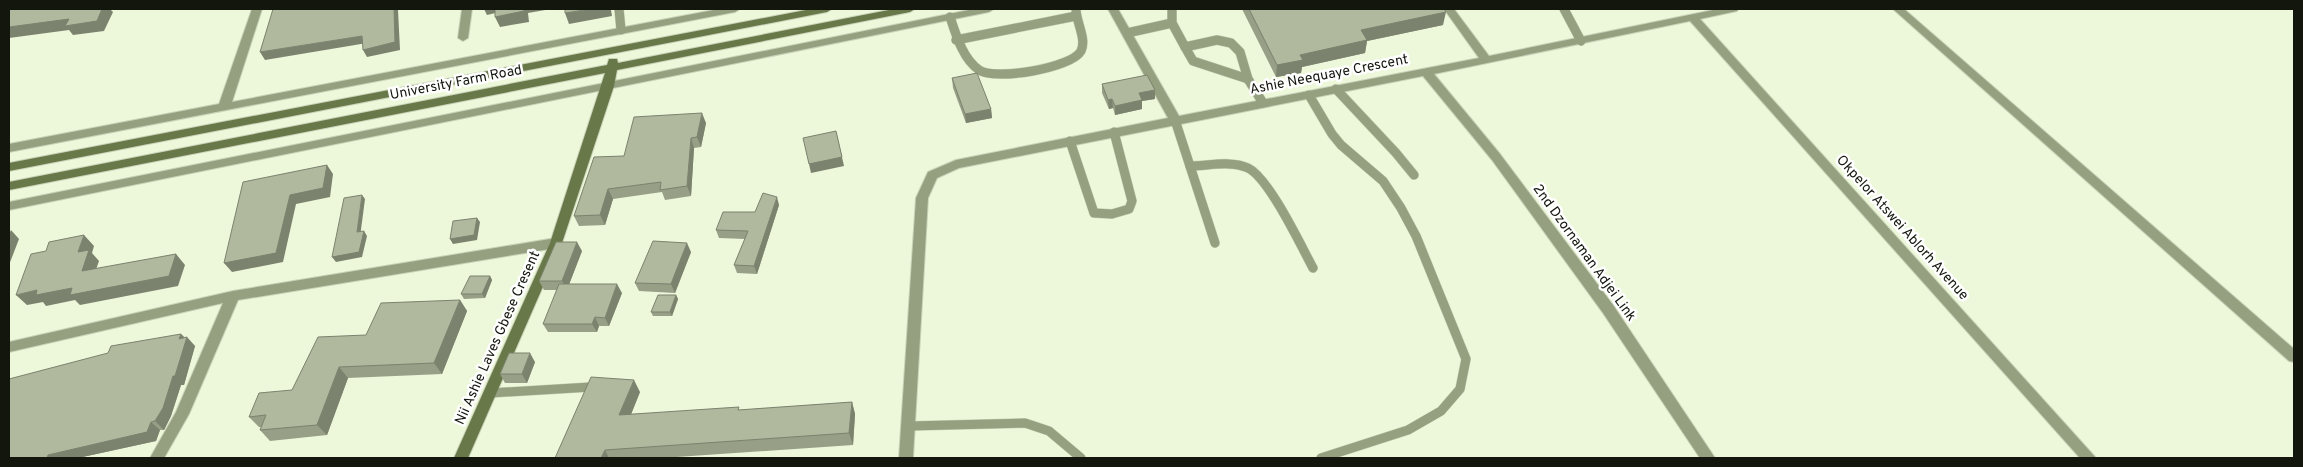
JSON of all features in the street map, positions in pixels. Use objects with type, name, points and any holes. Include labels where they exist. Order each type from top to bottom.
[{"type":"street","points":[[224,107],[257,9]]},
{"type":"street","points":[[463,38],[467,9]]},
{"type":"street","points":[[9,148],[735,9]]},
{"type":"street","name":"University Farm Road","points":[[9,167],[827,9]]},
{"type":"street","name":"University Farm Road","points":[[9,186],[910,9]]},
{"type":"street","points":[[9,206],[989,9]]},
{"type":"street","points":[[1113,9],[1175,120]]},
{"type":"street","points":[[1449,9],[1486,60]]},
{"type":"street","name":"Ashie Neequaye Crescent","points":[[910,426],[922,198],[932,175],[956,164],[1336,90],[1733,9]]},
{"type":"street","points":[[1898,9],[2294,357]]},
{"type":"street","name":"Okpelor Atswei Ablorh Avenue","points":[[1692,18],[2089,458]]},
{"type":"street","name":"Nii Ashie Laves Gbese Cresent","points":[[461,458],[556,243],[608,86],[615,50]]},
{"type":"street","name":"2nd Dzornaman Adjei Link","points":[[1426,72],[1496,157],[1608,309],[1708,458]]},
{"type":"street","points":[[9,347],[233,296],[556,243]]},
{"type":"street","points":[[156,458],[182,414],[233,296]]},
{"type":"street","points":[[906,458],[910,426]]},
{"type":"lane","points":[[619,9],[621,30]]},
{"type":"lane","points":[[1172,9],[1172,23],[1193,61],[1248,79]]},
{"type":"lane","points":[[1564,9],[1581,40]]},
{"type":"lane","points":[[950,17],[956,40],[976,68],[986,74],[999,76],[1066,62],[1076,56],[1082,47],[1076,12],[956,40]]},
{"type":"lane","points":[[1127,33],[1172,23]]},
{"type":"lane","points":[[1185,47],[1217,40],[1231,43],[1240,52],[1248,79],[1263,103]]},
{"type":"lane","points":[[1336,90],[1361,118],[1395,150],[1414,175]]},
{"type":"lane","points":[[1309,95],[1332,134],[1341,145],[1383,181],[1401,208],[1416,236],[1466,358],[1460,389],[1441,411],[1408,430],[1321,458]]},
{"type":"lane","points":[[1175,120],[1215,243]]},
{"type":"lane","points":[[1070,141],[1094,213],[1103,216],[1119,214],[1129,209],[1132,201],[1114,132]]},
{"type":"lane","points":[[1190,166],[1250,168],[1268,188],[1313,268]]},
{"type":"lane","points":[[491,393],[591,387]]},
{"type":"lane","points":[[910,426],[1025,423],[1048,431],[1081,458]]},
{"type":"building","points":[[9,9],[102,9],[97,21],[65,26],[69,19],[9,27]]},
{"type":"building","points":[[273,9],[394,9],[395,42],[363,50],[362,36],[260,52]]},
{"type":"building","points":[[495,9],[524,9],[524,11],[495,17]]},
{"type":"building","points":[[565,9],[591,9],[565,13]]},
{"type":"building","points":[[1249,9],[1444,9],[1446,12],[1361,30],[1367,40],[1300,55],[1303,60],[1277,65]]},
{"type":"building","points":[[977,73],[991,109],[965,114],[952,78]]},
{"type":"building","points":[[1147,75],[1155,90],[1139,93],[1142,100],[1115,106],[1112,99],[1108,100],[1102,84]]},
{"type":"building","points":[[702,113],[697,137],[691,138],[687,186],[660,190],[661,182],[608,189],[600,215],[574,216],[594,157],[624,156],[634,117]]},
{"type":"building","points":[[836,131],[842,157],[809,164],[803,138]]},
{"type":"building","points":[[327,165],[323,188],[290,195],[276,253],[224,263],[243,182]]},
{"type":"building","points":[[763,193],[777,197],[754,266],[734,265],[748,231],[716,230],[723,212],[755,212]]},
{"type":"building","points":[[362,195],[357,232],[364,231],[359,252],[332,257],[344,198]]},
{"type":"building","points":[[477,218],[474,235],[450,239],[453,221]]},
{"type":"building","points":[[84,235],[78,252],[89,250],[82,271],[176,254],[169,276],[70,295],[72,288],[36,295],[37,290],[16,295],[31,254],[46,251],[49,242]]},
{"type":"building","points":[[653,241],[687,243],[671,284],[635,283]]},
{"type":"building","points":[[556,242],[577,242],[562,281],[539,281]]},
{"type":"building","points":[[470,276],[490,276],[482,294],[461,294]]},
{"type":"building","points":[[559,284],[617,284],[605,318],[595,317],[592,324],[543,324]]},
{"type":"building","points":[[658,295],[676,295],[670,312],[651,312]]},
{"type":"building","points":[[460,300],[434,363],[339,367],[317,425],[260,430],[266,415],[249,417],[259,393],[292,390],[318,337],[366,335],[381,303]]},
{"type":"building","points":[[181,334],[179,339],[187,337],[175,376],[173,376],[163,408],[155,421],[151,422],[147,432],[48,455],[47,458],[9,458],[9,379],[108,353],[111,346]]},
{"type":"building","points":[[509,353],[530,353],[522,374],[500,374]]},
{"type":"building","points":[[591,377],[634,380],[619,415],[739,407],[738,410],[852,402],[849,433],[605,450],[601,458],[555,458]]}]
